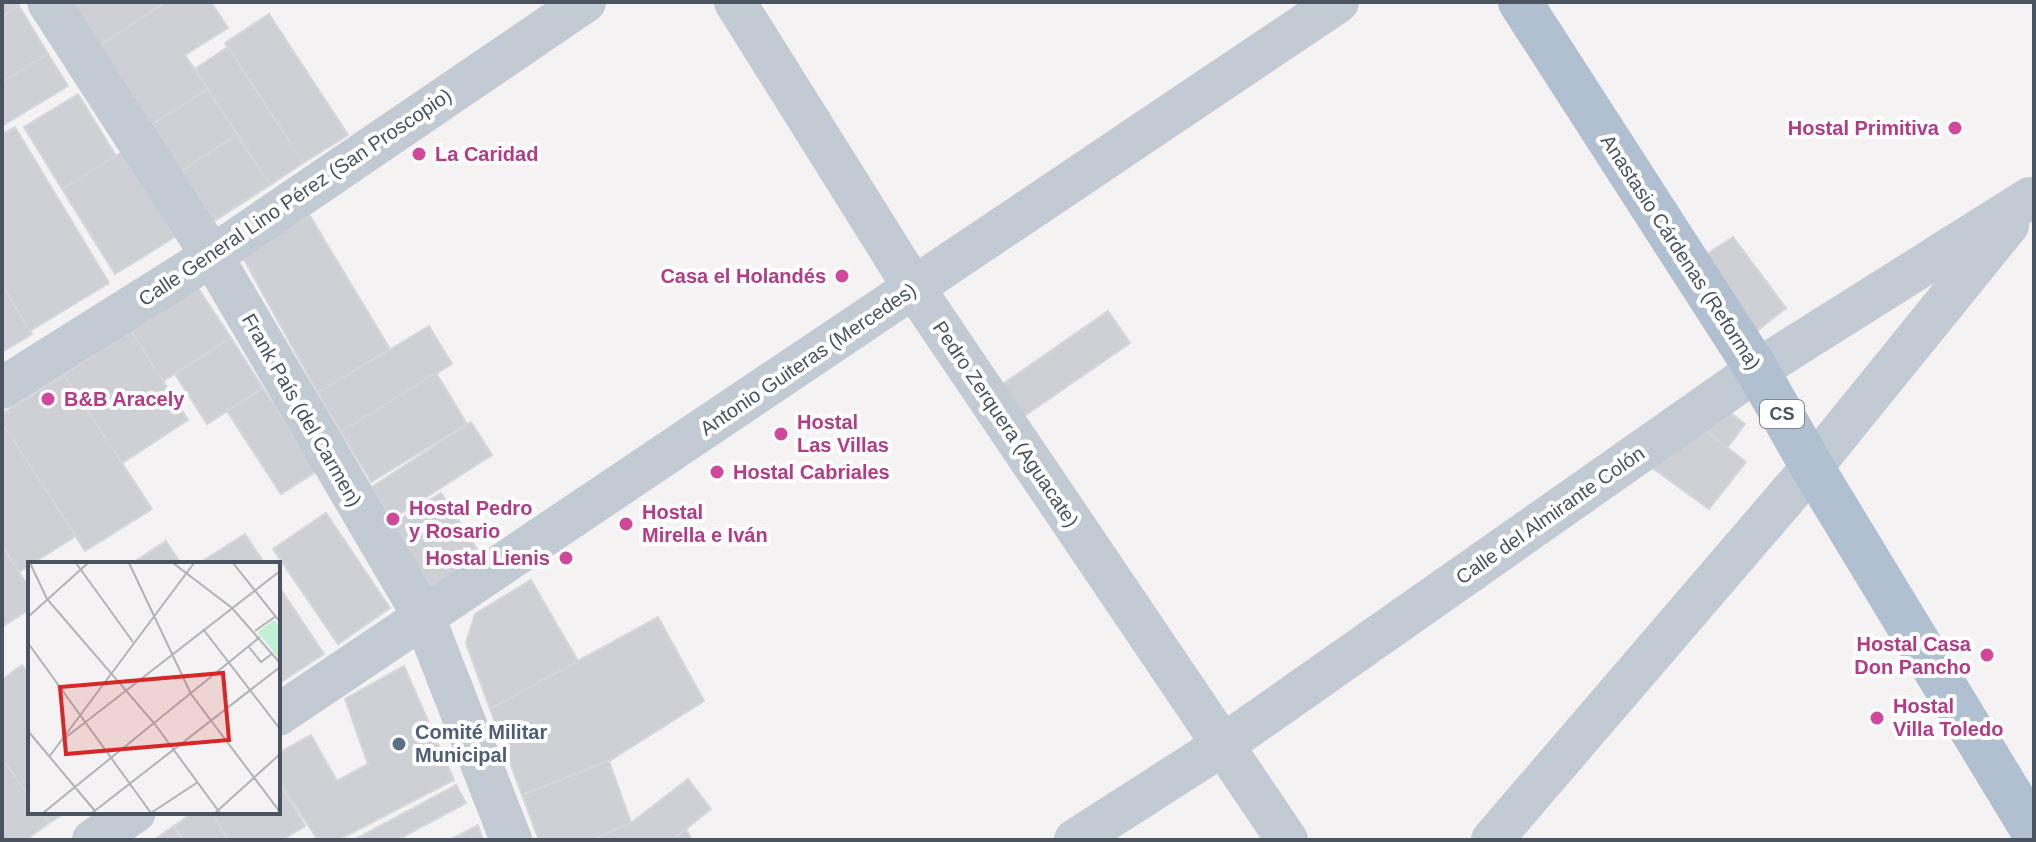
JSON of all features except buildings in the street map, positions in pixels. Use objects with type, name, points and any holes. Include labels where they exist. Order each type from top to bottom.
[{"type":"main road","name":"Anastasio Cárdenas (Reforma)","points":[[1520,2],[1757,370],[1812,467],[2034,833]]},
{"type":"street","name":"Frank País (del Carmen)","points":[[48,2],[212,256],[424,617],[511,840]]},
{"type":"street","name":"Calle General Lino Pérez (San Proscopio)","points":[[2,388],[212,256],[585,2]]},
{"type":"street","name":"Pedro Zerquera (Aguacate)","points":[[735,2],[914,288],[1287,840]]},
{"type":"street","name":"Antonio Guiteras (Mercedes)","points":[[280,714],[1338,2]]},
{"type":"street","name":"Calle del Almirante Colón","points":[[1075,840],[1223,745],[1757,370],[2032,196]]},
{"type":"street","points":[[1492,840],[1812,467],[2032,196]]},
{"type":"street","points":[[93,840],[132,814]]},
{"type":"place","name":"Hostal Primitiva","points":[[1955,128]]},
{"type":"place","name":"La Caridad","points":[[419,154]]},
{"type":"place","name":"Casa el Holandés","points":[[842,276]]},
{"type":"place","name":"B&B Aracely","points":[[48,399]]},
{"type":"place","name":"Hostal Las Villas","points":[[781,434]]},
{"type":"place","name":"Hostal Cabriales","points":[[717,472]]},
{"type":"place","name":"Hostal Pedro y Rosario","points":[[393,519]]},
{"type":"place","name":"Hostal Mirella e Iván","points":[[626,524]]},
{"type":"place","name":"Hostal Lienis","points":[[566,558]]},
{"type":"place","name":"Hostal Casa Don Pancho","points":[[1987,655]]},
{"type":"place","name":"Hostal Villa Toledo","points":[[1877,718]]},
{"type":"place","name":"Comité Militar Municipal","points":[[399,744]]}]
